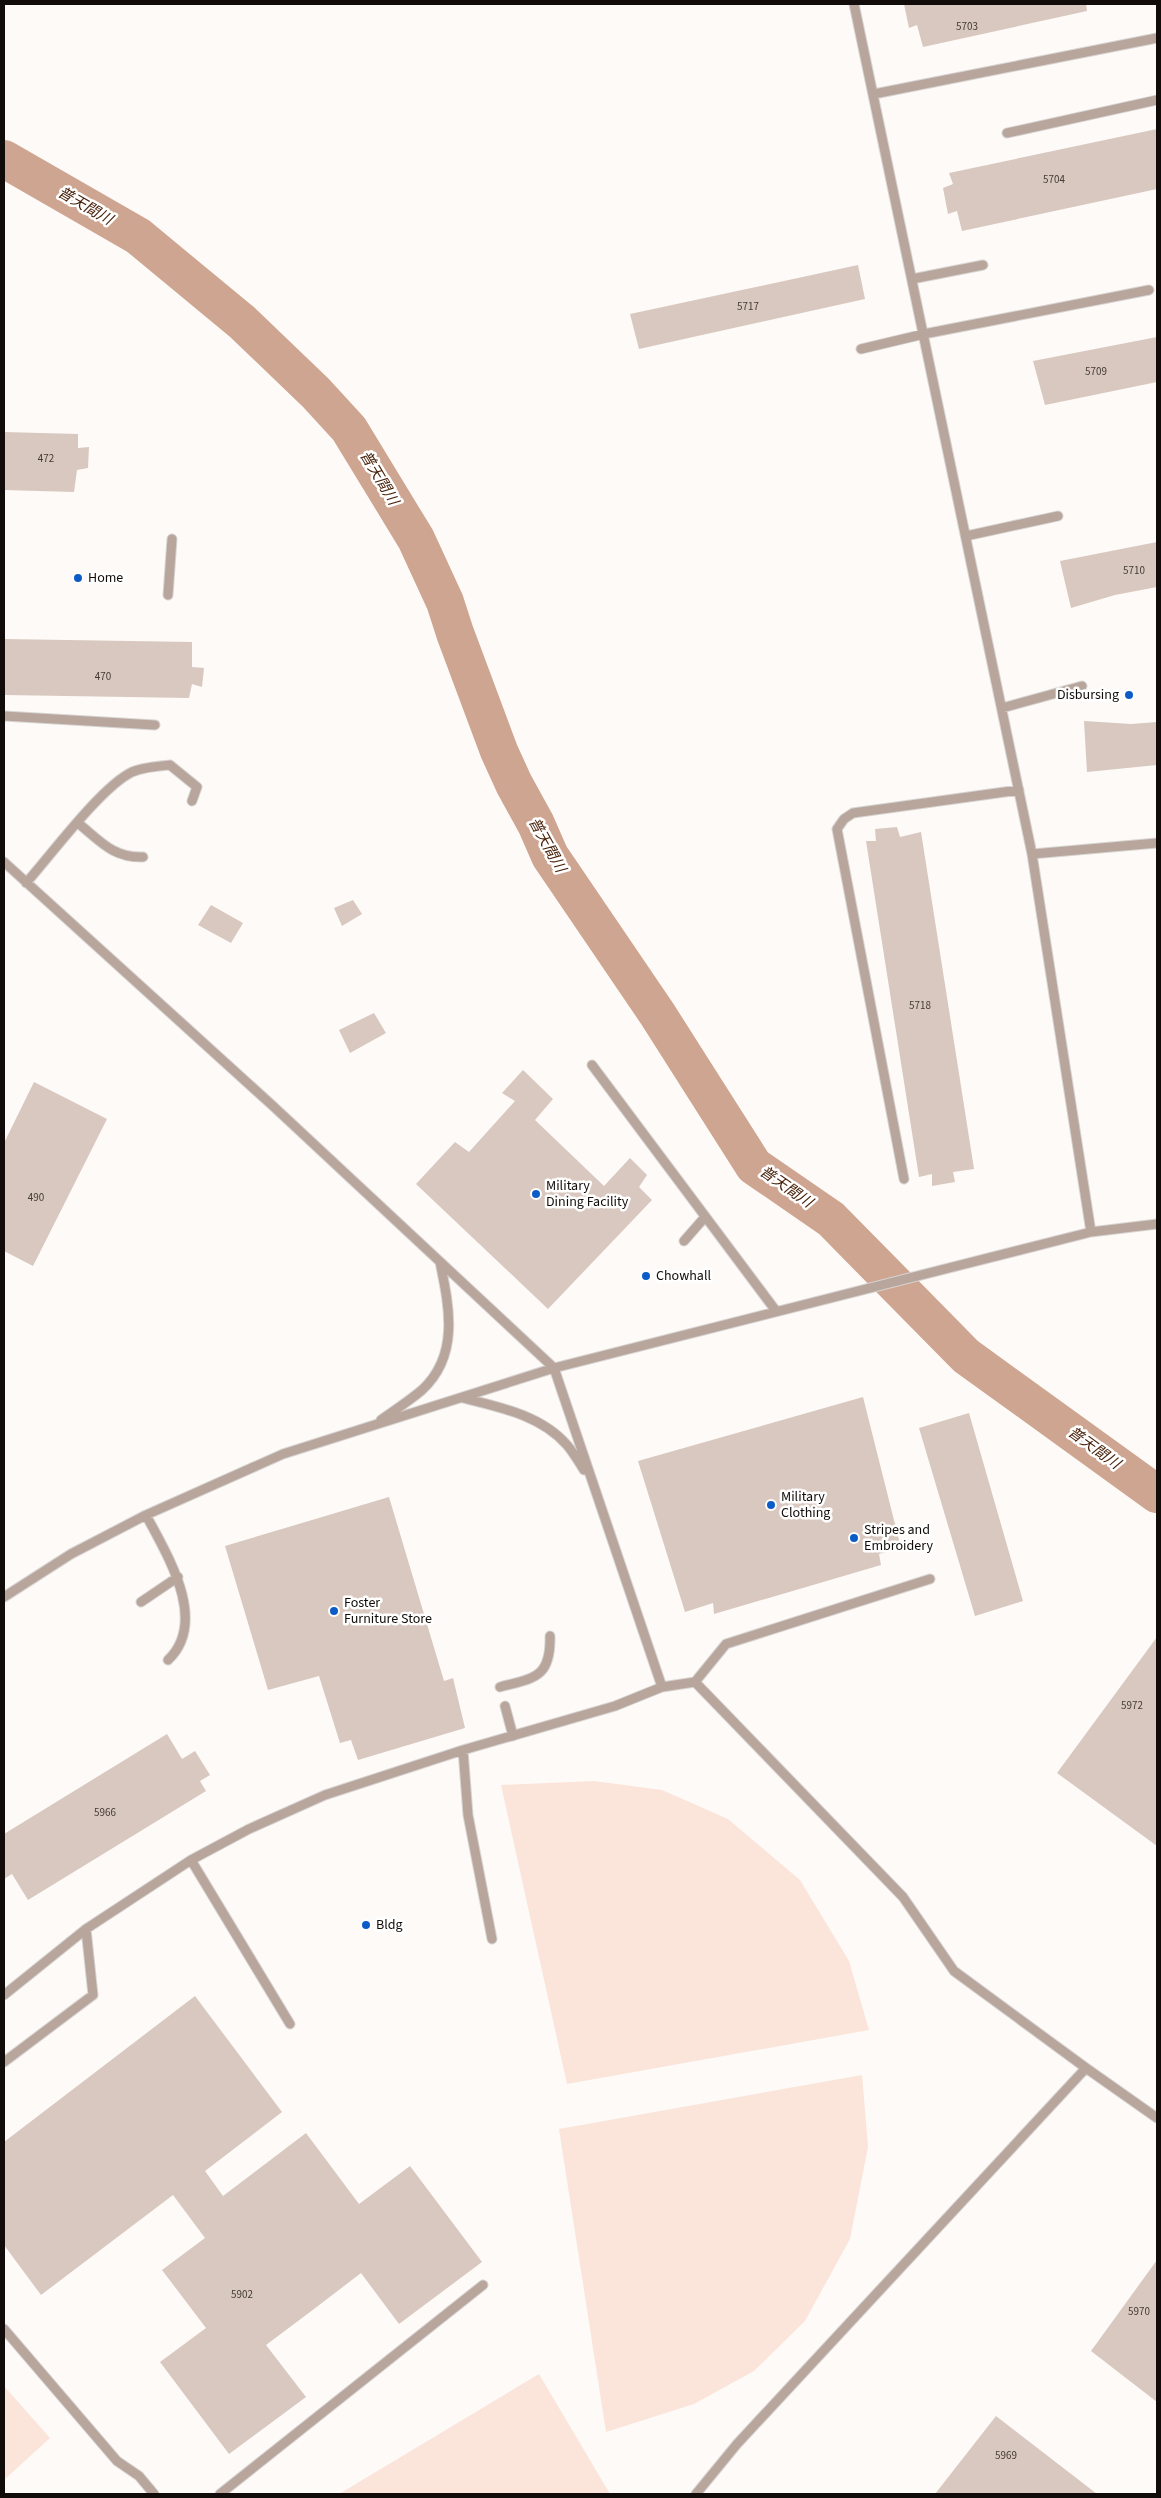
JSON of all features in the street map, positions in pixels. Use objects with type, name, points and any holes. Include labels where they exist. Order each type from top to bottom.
[{"type":"lane","points":[[854,4],[1032,854],[1091,1232]]},
{"type":"lane","points":[[874,94],[1157,38]]},
{"type":"lane","points":[[1008,133],[1157,100]]},
{"type":"lane","points":[[912,279],[983,265]]},
{"type":"lane","points":[[861,349],[924,334],[1149,290]]},
{"type":"lane","points":[[966,536],[1058,516]]},
{"type":"lane","points":[[168,595],[172,539]]},
{"type":"lane","points":[[1002,708],[1082,686]]},
{"type":"lane","points":[[4,716],[155,725]]},
{"type":"lane","points":[[26,883],[112,786],[132,772],[170,765],[197,786],[192,801]]},
{"type":"lane","points":[[904,1179],[837,829],[844,818],[853,813],[1019,790]]},
{"type":"lane","points":[[78,824],[115,853],[129,858],[143,857]]},
{"type":"lane","points":[[1032,854],[1157,843]]},
{"type":"lane","points":[[4,862],[273,1106],[554,1368],[662,1687]]},
{"type":"lane","points":[[592,1065],[776,1311]]},
{"type":"lane","points":[[684,1241],[705,1217]]},
{"type":"lane","points":[[4,1597],[71,1554],[146,1515],[284,1454],[554,1368],[924,1272],[1091,1232],[1157,1224]]},
{"type":"lane","points":[[375,1425],[423,1388],[442,1361],[448,1337],[450,1309],[440,1262]]},
{"type":"lane","points":[[462,1397],[513,1411],[551,1430],[567,1445],[590,1478]]},
{"type":"lane","points":[[146,1515],[178,1577],[186,1626],[178,1650],[168,1660]]},
{"type":"lane","points":[[142,1602],[178,1577]]},
{"type":"lane","points":[[4,1995],[86,1928],[191,1860],[249,1828],[325,1795],[463,1750],[615,1706],[662,1687],[695,1682],[726,1644],[930,1579]]},
{"type":"lane","points":[[500,1687],[534,1678],[544,1668],[550,1652],[550,1636]]},
{"type":"lane","points":[[695,1682],[903,1897],[954,1971],[1157,2118]]},
{"type":"lane","points":[[505,1706],[513,1736]]},
{"type":"lane","points":[[463,1750],[468,1815],[492,1939]]},
{"type":"lane","points":[[191,1860],[290,2024]]},
{"type":"lane","points":[[4,2062],[93,1995],[86,1928]]},
{"type":"lane","points":[[696,2494],[736,2444],[1086,2068]]},
{"type":"lane","points":[[220,2494],[483,2285]]},
{"type":"lane","points":[[4,2328],[118,2461],[139,2476],[154,2494]]},
{"type":"shaded area","points":[[594,1781],[662,1790],[728,1819],[800,1880],[849,1961],[869,2030],[567,2084],[501,1785]]},
{"type":"shaded area","points":[[862,2075],[868,2147],[850,2239],[805,2321],[754,2371],[694,2404],[606,2432],[559,2129]]},
{"type":"shaded area","points":[[539,2374],[610,2494],[339,2494]]},
{"type":"shaded area","points":[[4,2386],[50,2438],[4,2480]]},
{"type":"building","points":[[904,4],[1086,4],[1087,11],[923,47],[917,25],[909,28]]},
{"type":"building","points":[[1157,129],[1157,189],[962,231],[957,211],[948,214],[943,188],[953,184],[949,173]]},
{"type":"building","points":[[858,265],[865,299],[639,349],[630,314]]},
{"type":"building","points":[[1157,337],[1157,382],[1045,405],[1033,361]]},
{"type":"building","points":[[4,432],[78,434],[78,448],[89,447],[88,468],[77,470],[74,492],[4,490]]},
{"type":"building","points":[[1157,542],[1157,587],[1115,595],[1071,608],[1060,561]]},
{"type":"building","points":[[4,639],[192,642],[192,667],[204,668],[202,687],[192,684],[189,698],[4,695]]},
{"type":"building","points":[[1084,721],[1131,724],[1157,722],[1157,765],[1087,772]]},
{"type":"building","points":[[897,827],[900,837],[921,832],[974,1169],[953,1172],[955,1182],[932,1186],[932,1174],[919,1177],[866,841],[876,841],[875,829]]},
{"type":"building","points":[[353,900],[362,914],[342,926],[334,908]]},
{"type":"building","points":[[211,905],[243,923],[231,943],[198,925]]},
{"type":"building","points":[[374,1013],[386,1033],[350,1053],[339,1030]]},
{"type":"building","name":"Military Dining Facility","points":[[523,1070],[553,1099],[535,1120],[604,1186],[630,1158],[647,1175],[639,1187],[652,1200],[548,1309],[416,1184],[455,1142],[469,1152],[515,1101],[502,1093]]},
{"type":"building","points":[[34,1082],[107,1119],[33,1266],[4,1251],[4,1143]]},
{"type":"building","name":"Military Clothing","points":[[863,1397],[901,1548],[879,1554],[881,1565],[714,1614],[713,1603],[685,1612],[638,1461]]},
{"type":"building","points":[[969,1413],[1023,1601],[975,1616],[919,1428]]},
{"type":"building","name":"Foster Furniture Store","points":[[389,1497],[444,1681],[453,1678],[465,1728],[358,1760],[351,1740],[340,1743],[319,1676],[268,1690],[225,1546]]},
{"type":"building","points":[[1157,1637],[1157,1846],[1057,1773]]},
{"type":"building","points":[[167,1734],[182,1759],[195,1751],[210,1775],[200,1781],[206,1791],[28,1900],[12,1874],[4,1879],[4,1834]]},
{"type":"building","points":[[195,1996],[282,2112],[205,2171],[223,2196],[306,2133],[359,2204],[410,2166],[482,2262],[399,2324],[361,2273],[266,2345],[306,2397],[229,2454],[160,2362],[206,2328],[162,2270],[205,2238],[173,2195],[41,2295],[4,2245],[4,2142]]},
{"type":"building","points":[[1157,2260],[1157,2402],[1091,2351]]},
{"type":"building","points":[[996,2416],[1097,2494],[935,2494]]},
{"type":"waterway","name":"普天間川","points":[[4,159],[138,236],[242,322],[316,393],[349,429],[416,539],[445,602],[499,751],[550,856],[658,1015],[754,1166],[831,1219],[966,1356],[1157,1494]]},
{"type":"place","name":"Home","points":[[78,578]]},
{"type":"place","name":"Disbursing","points":[[1129,695]]},
{"type":"place","name":"Military Dining Facility","points":[[536,1194]]},
{"type":"place","name":"Chowhall","points":[[646,1276]]},
{"type":"place","name":"Military Clothing","points":[[771,1505]]},
{"type":"place","name":"Stripes and Embroidery","points":[[854,1538]]},
{"type":"place","name":"Foster Furniture Store","points":[[334,1611]]},
{"type":"place","name":"Bldg","points":[[366,1925]]}]
